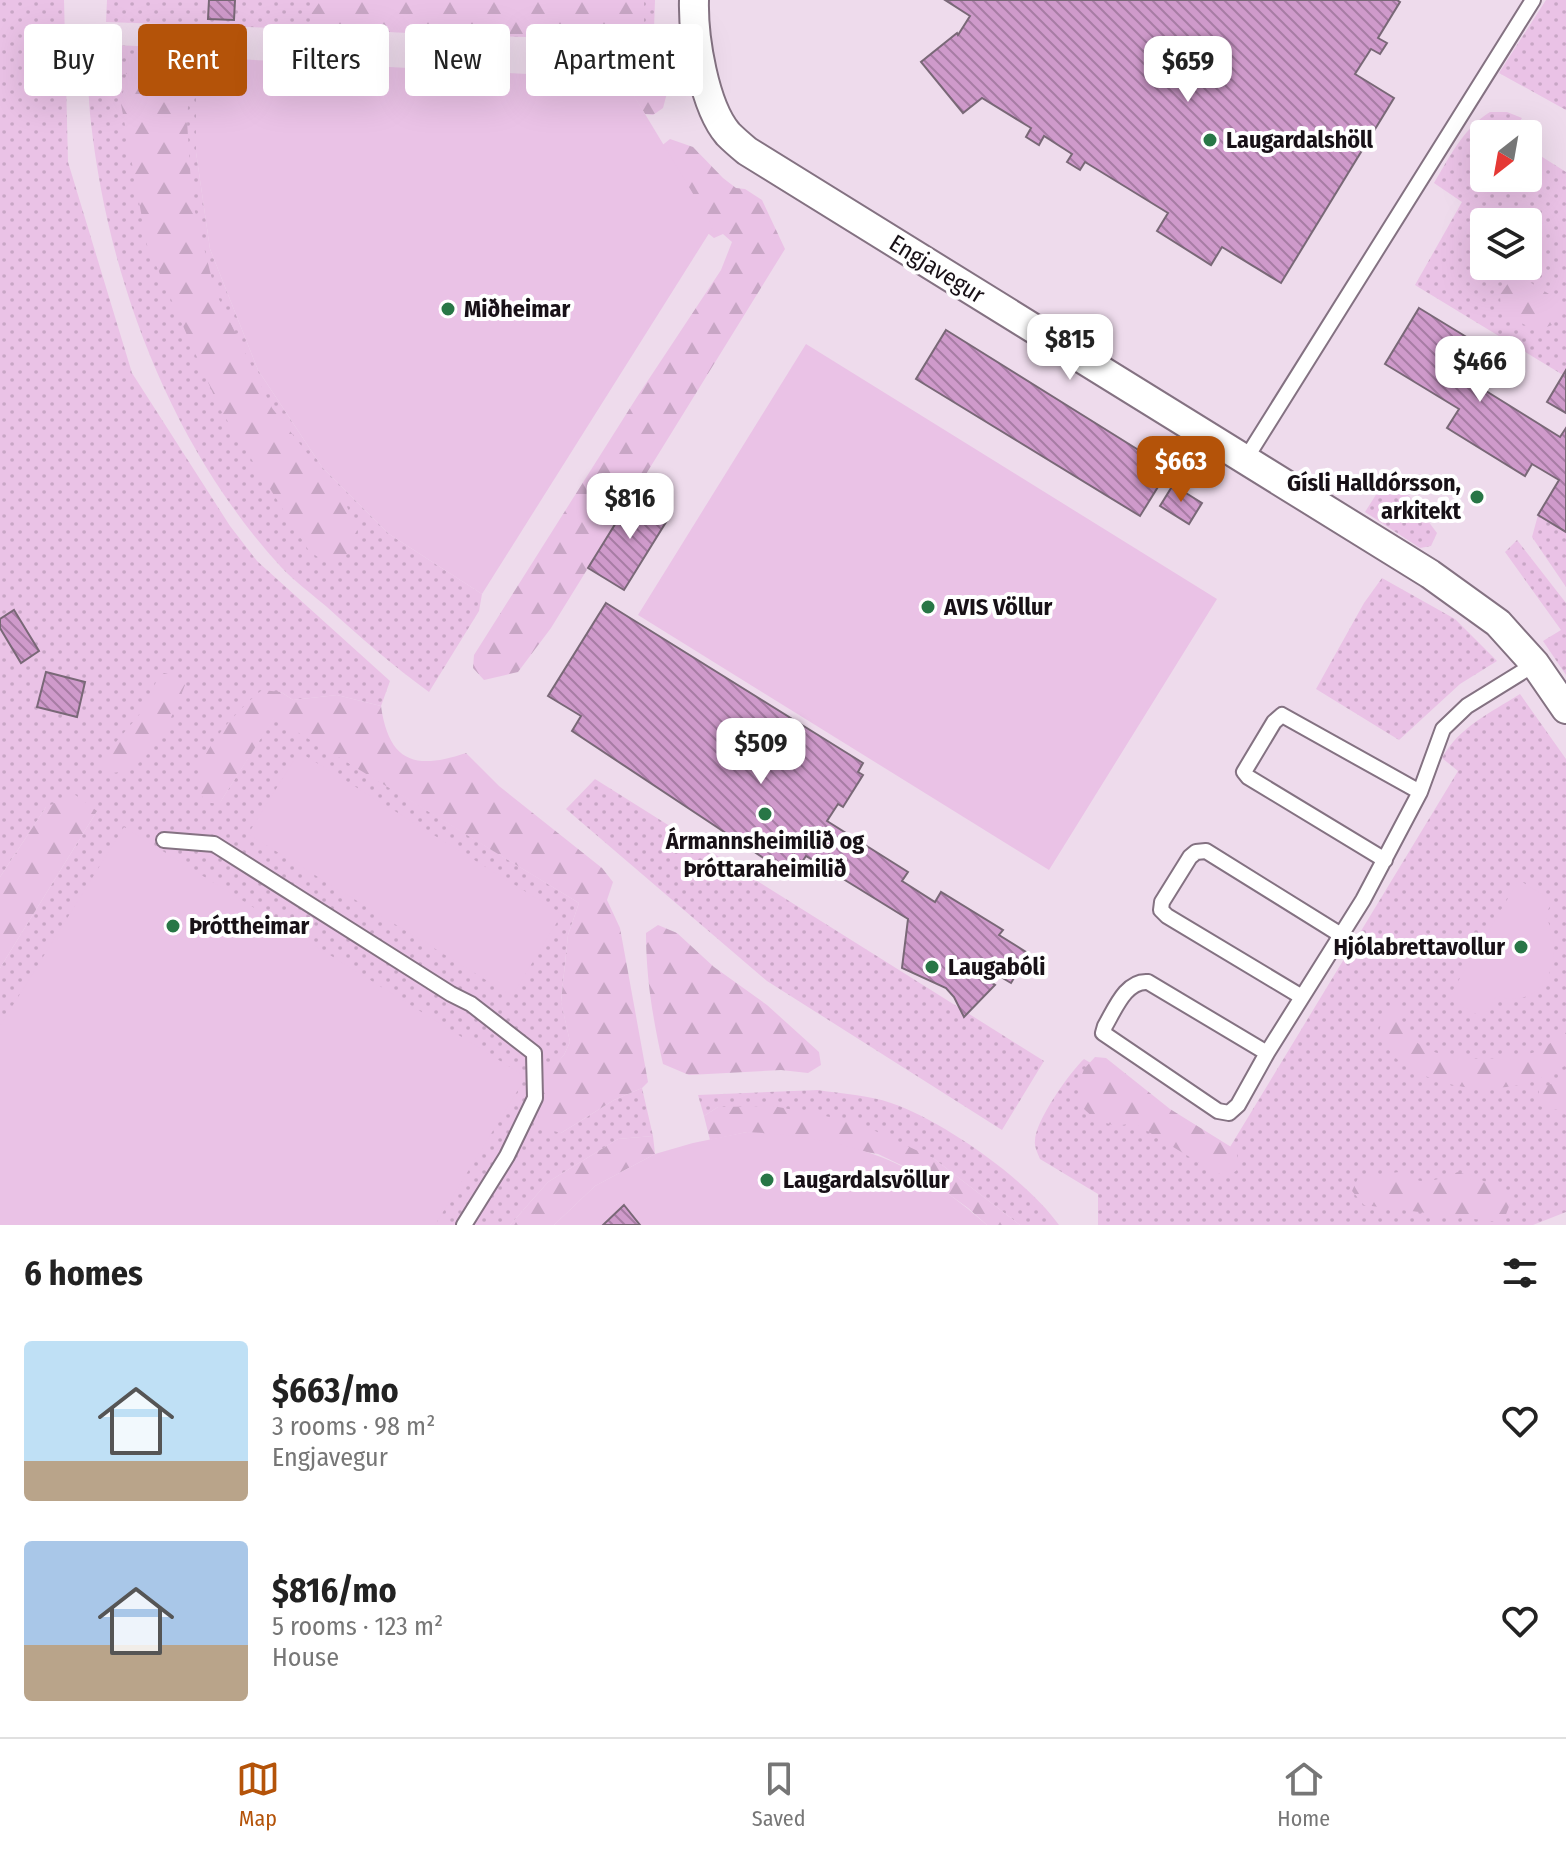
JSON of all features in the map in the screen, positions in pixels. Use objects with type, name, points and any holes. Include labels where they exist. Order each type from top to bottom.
[{"type":"street","name":"Engjavegur","points":[[694,0],[694,24]]},
{"type":"street","name":"Engjavegur","points":[[703,71],[709,96],[727,132],[747,151],[1465,598],[1498,623],[1535,664],[1566,709]]},
{"type":"lane","points":[[1245,460],[1533,0]]},
{"type":"lane","points":[[1267,1053],[1148,982],[1138,981],[1130,986],[1103,1033],[1218,1111],[1229,1113],[1238,1105],[1385,860],[1420,792],[1443,729],[1467,706],[1535,664]]},
{"type":"lane","points":[[1385,860],[1248,777],[1244,772],[1248,762],[1282,715],[1420,792]]},
{"type":"lane","points":[[164,840],[214,844],[471,1004],[534,1053],[535,1098],[518,1138],[464,1225]]},
{"type":"lane","points":[[1302,997],[1161,910],[1162,902],[1190,857],[1196,852],[1206,851],[1341,935]]},
{"type":"green space","points":[[0,0],[64,0],[65,24],[24,24],[24,96],[66,96],[68,162],[132,373],[230,526],[257,561],[390,681],[381,706],[337,695],[293,700],[281,692],[219,804],[274,717],[579,903],[568,935],[561,1001],[570,1042],[564,1055],[545,1077],[561,1133],[614,1100],[642,1088],[653,1136],[618,1139],[548,1182],[510,1225],[0,1225],[0,968],[97,811],[46,807],[0,877]]},
{"type":"green space","points":[[107,0],[655,0],[654,24],[526,24],[526,37],[510,36],[510,24],[405,24],[405,33],[389,32],[389,24],[263,24],[263,28],[247,27],[247,24],[106,22]]},
{"type":"green space","points":[[321,0],[644,0],[644,24],[526,24],[526,37],[510,36],[510,24],[405,24],[405,33],[389,32],[389,24],[310,24],[310,16]]},
{"type":"green space","points":[[1546,0],[1566,0],[1566,110],[1499,73]]},
{"type":"green space","points":[[122,45],[138,46],[138,96],[196,96],[196,152],[210,249],[258,370],[322,467],[389,534],[482,594],[479,611],[429,692],[281,567],[242,520],[208,470],[152,360],[130,302],[113,243],[91,123],[89,96],[122,96]]},
{"type":"green space","points":[[138,55],[138,96],[189,96],[187,121],[192,200],[215,291],[272,408],[345,502],[358,532],[350,550],[343,557],[325,562],[309,551],[220,409],[147,245],[121,104],[128,64]]},
{"type":"green space","name":"Miðheimar","points":[[247,60],[263,60],[263,96],[389,96],[389,67],[405,68],[405,96],[510,96],[510,73],[526,74],[526,96],[634,96],[713,227],[482,594],[389,534],[322,467],[258,370],[210,249],[196,152],[196,96],[247,96]]},
{"type":"green space","points":[[634,96],[666,96],[663,108],[653,115],[645,114]]},
{"type":"green space","points":[[1490,112],[1507,112],[1522,118],[1521,120],[1479,120]]},
{"type":"green space","points":[[1470,129],[1470,192],[1542,192],[1542,157],[1566,172],[1566,370],[1563,375],[1415,285],[1462,202],[1434,183]]},
{"type":"green space","points":[[670,139],[693,147],[736,188],[745,189],[762,200],[785,249],[551,628],[518,672],[484,680],[473,668],[474,655],[721,270],[732,242],[723,234],[714,238],[700,227],[655,151]]},
{"type":"green space","points":[[1526,280],[1557,299],[1561,311],[1552,325],[1536,331],[1501,312],[1500,295],[1509,282]]},
{"type":"green space","name":"AVIS Völlur","points":[[806,344],[1217,599],[1049,870],[638,615]]},
{"type":"green space","points":[[1388,476],[1410,497],[1437,533],[1431,546],[1420,548],[1365,512]]},
{"type":"green space","points":[[1538,515],[1566,532],[1566,587],[1532,537]]},
{"type":"green space","points":[[1517,540],[1566,603],[1566,675],[1543,641],[1561,630],[1505,552]]},
{"type":"green space","points":[[1382,578],[1455,619],[1497,661],[1460,684],[1399,740],[1316,689],[1364,603]]},
{"type":"green space","points":[[164,673],[176,676],[185,685],[170,719],[148,754],[128,770],[112,773],[101,765],[103,760],[146,706],[155,684]]},
{"type":"green space","points":[[262,690],[281,692],[293,700],[337,695],[381,706],[385,725],[398,750],[419,761],[466,753],[499,786],[602,868],[613,882],[607,900],[620,928],[648,1082],[642,1088],[614,1100],[561,1133],[546,1129],[538,1116],[545,1076],[564,1055],[570,1042],[561,1002],[568,935],[579,903],[274,718],[219,804],[204,802],[198,777],[206,754],[233,718]]},
{"type":"green space","points":[[1520,694],[1566,759],[1566,1212],[1533,1225],[1098,1225],[1098,1194],[1040,1159],[1035,1145],[1041,1122],[1070,1074],[1084,1059],[1230,1147],[1458,771],[1442,758],[1449,747],[1466,729]]},
{"type":"green space","points":[[299,752],[562,914],[512,996],[248,834]]},
{"type":"green space","points":[[595,779],[1044,1061],[1002,1130],[767,981],[566,809]]},
{"type":"green space","points":[[74,794],[97,811],[0,968],[0,877],[46,807]]},
{"type":"green space","name":"Þróttheimar","points":[[124,827],[526,1077],[435,1225],[0,1225],[0,1026]]},
{"type":"green space","name":"Hjólabrettavollur","points":[[1519,880],[1553,901],[1545,915],[1554,946],[1553,962],[1540,987],[1529,995],[1514,999],[1496,996],[1483,1018],[1448,998]]},
{"type":"green space","points":[[658,925],[677,933],[714,967],[767,1005],[819,1052],[821,1065],[808,1073],[781,1070],[689,1075],[663,1064],[646,950],[646,933]]},
{"type":"green space","points":[[1396,1003],[1408,1033],[1433,1052],[1463,1058],[1514,1057],[1540,1050],[1566,1031],[1566,1065],[1527,1083],[1506,1087],[1463,1087],[1422,1075],[1403,1064],[1378,1036],[1384,1011]]},
{"type":"green space","points":[[1095,1057],[1106,1058],[1170,1109],[1236,1150],[1239,1164],[1236,1171],[1226,1176],[1214,1172],[1134,1123],[1116,1126],[1096,1120],[1084,1109],[1078,1086],[1084,1069]]},
{"type":"green space","points":[[1566,1076],[1566,1106],[1558,1110],[1539,1106],[1539,1090]]},
{"type":"green space","points":[[818,1090],[883,1100],[935,1123],[1006,1171],[1059,1225],[1020,1225],[933,1158],[718,1107],[704,1116],[698,1095]]},
{"type":"green space","points":[[773,1106],[856,1122],[933,1158],[1020,1225],[987,1225],[922,1175],[878,1154],[747,1132],[710,1140],[704,1116],[718,1107]]},
{"type":"green space","name":"Laugardalsvöllur","points":[[747,1132],[816,1139],[876,1155],[932,1183],[987,1225],[554,1225],[595,1186],[655,1154]]},
{"type":"green space","points":[[653,1136],[655,1154],[595,1186],[554,1225],[510,1225],[548,1182],[618,1139]]},
{"type":"green space","points":[[1399,1172],[1415,1180],[1428,1181],[1458,1172],[1504,1188],[1512,1199],[1505,1217],[1498,1222],[1364,1205],[1352,1191],[1358,1178]]},
{"type":"building","points":[[209,0],[235,0],[234,20],[208,19]]},
{"type":"building","name":"Laugardalshöll","points":[[945,0],[1397,0],[1400,2],[1378,38],[1387,43],[1380,54],[1371,49],[1355,74],[1394,98],[1281,283],[1222,247],[1211,265],[1157,231],[1168,213],[1085,162],[1080,170],[1067,162],[1072,154],[1044,136],[1039,145],[1026,137],[1031,128],[982,98],[963,113],[921,62],[958,35],[970,16]]},
{"type":"building","points":[[1419,308],[1496,355],[1478,386],[1560,437],[1566,428],[1566,532],[1538,515],[1559,480],[1532,464],[1525,476],[1447,428],[1459,409],[1385,364]]},
{"type":"building","points":[[946,330],[1169,469],[1140,516],[916,379]]},
{"type":"building","points":[[1566,370],[1566,413],[1547,402]]},
{"type":"building","points":[[1173,485],[1202,503],[1189,524],[1160,506]]},
{"type":"building","points":[[635,492],[671,514],[624,590],[588,568]]},
{"type":"building","name":"Ármannsheimilið og Þróttaraheimilið","points":[[606,603],[863,763],[858,772],[863,775],[843,807],[838,804],[827,821],[908,872],[902,881],[935,902],[941,892],[1003,930],[999,935],[1034,957],[1026,970],[1020,968],[1011,983],[994,973],[989,981],[995,985],[964,1017],[946,988],[902,968],[908,919],[806,856],[792,877],[572,731],[581,716],[548,696]]},
{"type":"building","points":[[14,610],[39,651],[21,663],[0,628],[0,619]]},
{"type":"building","points":[[46,672],[85,682],[77,717],[37,707]]},
{"type":"building","points":[[624,1205],[640,1225],[603,1225]]},
{"type":"place","name":"Laugardalshöll","points":[[1210,140]]},
{"type":"place","name":"Miðheimar","points":[[448,309]]},
{"type":"place","name":"Gísli Halldórsson, arkitekt","points":[[1477,497]]},
{"type":"place","name":"AVIS Völlur","points":[[928,607]]},
{"type":"place","name":"Ármannsheimilið og Þróttaraheimilið","points":[[765,814]]},
{"type":"place","name":"Þróttheimar","points":[[173,926]]},
{"type":"place","name":"Hjólabrettavollur","points":[[1521,947]]},
{"type":"place","name":"Laugabóli","points":[[932,967]]},
{"type":"place","name":"Laugardalsvöllur","points":[[767,1180]]}]
